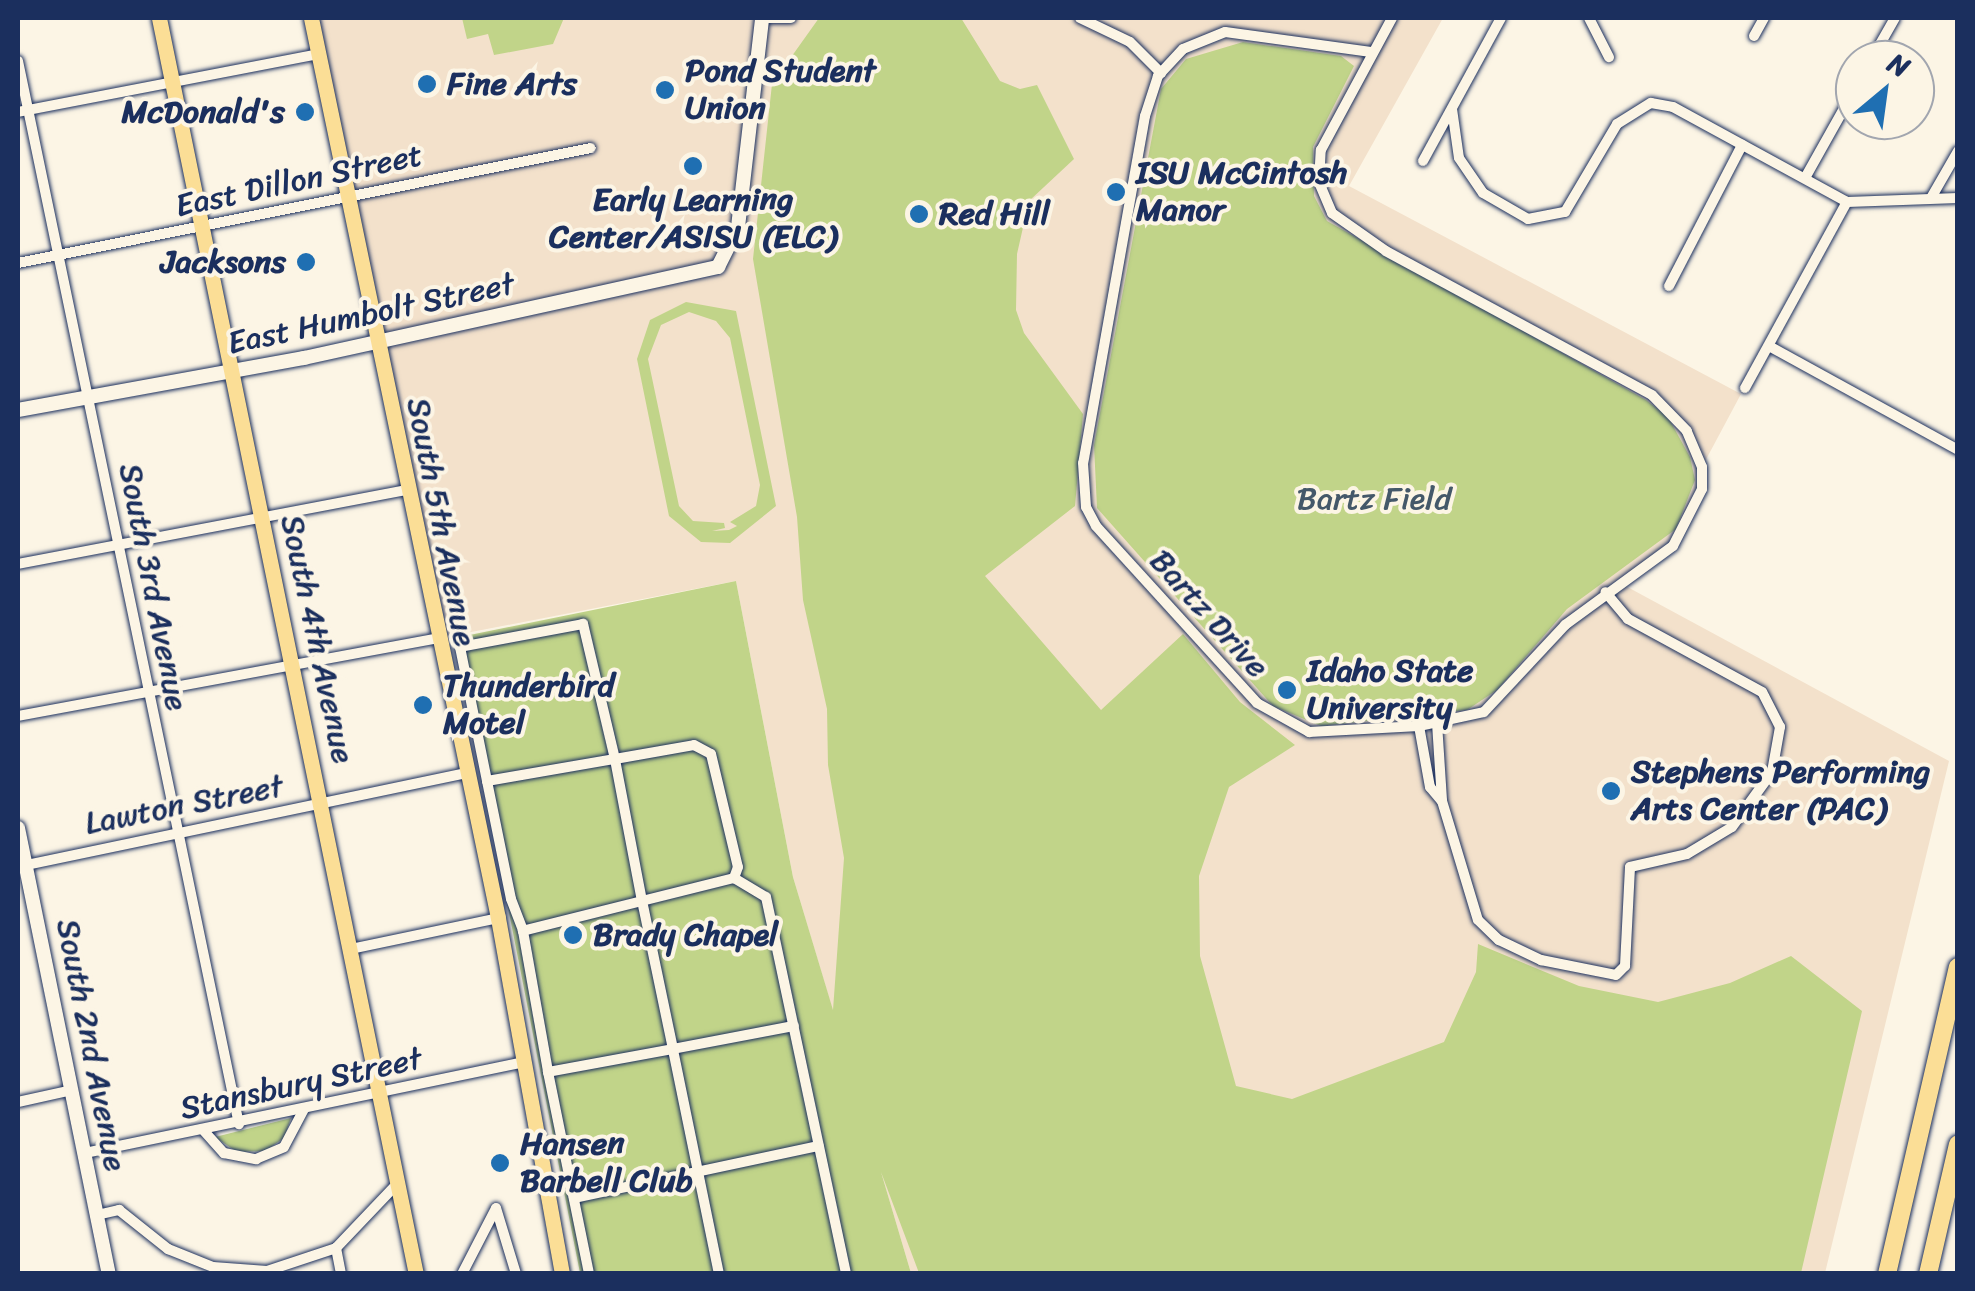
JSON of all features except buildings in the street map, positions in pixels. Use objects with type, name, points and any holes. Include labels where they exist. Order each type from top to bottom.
[{"type":"highway","points":[[1887,1274],[1958,967]]},
{"type":"highway","points":[[1928,1274],[1958,1144]]},
{"type":"main road","name":"South 4th Avenue","points":[[159,18],[355,948],[416,1274]]},
{"type":"main road","name":"South 5th Avenue","points":[[311,18],[435,639],[498,918],[562,1274]]},
{"type":"street","points":[[764,18],[791,18]]},
{"type":"street","name":"East Humbolt Street","points":[[18,410],[232,372],[705,273],[730,254],[764,18]]},
{"type":"street","points":[[1080,18],[1130,42],[1161,73],[1183,50],[1225,32],[1371,52]]},
{"type":"street","name":"Bartz Drive","points":[[1161,73],[1145,116],[1091,412],[1083,464],[1086,507],[1240,686],[1275,717],[1324,732],[1420,726],[1484,712],[1604,592],[1672,546],[1688,528],[1702,490],[1696,448],[1672,411],[1652,395],[1386,251],[1332,213],[1320,182],[1321,150],[1392,18]]},
{"type":"street","points":[[1423,160],[1501,18]]},
{"type":"street","points":[[1590,18],[1608,57]]},
{"type":"street","points":[[1754,36],[1764,18]]},
{"type":"street","points":[[1882,40],[1895,18]]},
{"type":"street","points":[[22,111],[318,54]]},
{"type":"street","name":"South 3rd Avenue","points":[[18,61],[22,111],[91,397],[147,690],[239,1124]]},
{"type":"street","points":[[1452,109],[1459,158],[1483,193],[1528,219],[1565,212],[1632,109],[1650,103],[1673,107],[1847,202],[1958,198]]},
{"type":"street","points":[[1805,178],[1835,125]]},
{"type":"street","points":[[1668,286],[1742,145]]},
{"type":"street","name":"East Dillon Street","points":[[18,263],[348,200],[591,148]]},
{"type":"street","points":[[1931,198],[1958,150]]},
{"type":"street","points":[[1745,388],[1847,202]]},
{"type":"street","points":[[1769,346],[1958,450]]},
{"type":"street","points":[[18,564],[406,490]]},
{"type":"street","points":[[1437,723],[1442,801],[1471,906],[1488,932],[1542,960],[1616,975],[1624,966],[1630,867],[1710,842],[1750,809],[1776,753],[1779,716],[1770,699],[1628,618],[1604,592]]},
{"type":"street","points":[[589,1274],[523,931],[460,647],[584,624],[719,1274]]},
{"type":"street","points":[[18,716],[435,639]]},
{"type":"street","points":[[1420,726],[1430,787],[1442,801]]},
{"type":"street","points":[[487,781],[694,745],[711,754],[738,867],[734,878]]},
{"type":"street","name":"Lawton Street","points":[[26,864],[468,773]]},
{"type":"street","name":"South 2nd Avenue","points":[[18,833],[109,1274]]},
{"type":"street","points":[[523,931],[734,878],[766,897],[846,1274]]},
{"type":"street","points":[[355,948],[498,918]]},
{"type":"street","points":[[548,1072],[794,1026]]},
{"type":"street","name":"Stansbury Street","points":[[85,1153],[526,1062]]},
{"type":"street","points":[[18,1102],[72,1090]]},
{"type":"street","points":[[204,1131],[224,1153],[256,1159],[284,1147],[304,1110]]},
{"type":"street","points":[[574,1198],[819,1146]]},
{"type":"street","points":[[97,1215],[119,1210],[168,1249],[214,1266],[267,1272],[336,1248],[397,1184]]},
{"type":"street","points":[[462,1274],[496,1208],[516,1274]]},
{"type":"street","points":[[336,1248],[341,1274]]},
{"type":"shaded area","name":"Idaho State University","points":[[311,18],[1443,18],[1349,186],[1741,394],[1702,467],[1688,528],[1620,583],[1949,761],[1825,1273],[911,1273],[793,877],[736,581],[435,639]]},
{"type":"green space","points":[[462,18],[564,18],[553,44],[494,55],[488,34],[467,39]]},
{"type":"green space","points":[[819,18],[961,18],[1000,81],[1020,89],[1037,85],[1074,159],[1029,201],[1017,254],[1016,310],[1024,333],[1083,414],[1075,506],[985,576],[1101,710],[1183,634],[1240,702],[1295,745],[1229,787],[1199,876],[1200,956],[1236,1086],[1292,1099],[1444,1042],[1476,972],[1478,944],[1579,986],[1658,1002],[1730,983],[1791,956],[1862,1011],[1801,1273],[919,1273],[881,1172],[911,1273],[580,1273],[455,638],[736,581],[793,877],[833,1010],[844,858],[828,765],[827,709],[803,600],[797,517],[753,259],[772,84]]},
{"type":"green space","name":"Bartz Field","points":[[1243,42],[1341,56],[1354,66],[1313,147],[1314,196],[1327,221],[1646,400],[1668,417],[1690,457],[1695,480],[1676,529],[1567,609],[1497,690],[1467,710],[1321,726],[1273,706],[1097,508],[1094,445],[1161,89],[1186,59]]},
{"type":"green space","points":[[686,302],[736,311],[776,506],[730,543],[701,542],[669,516],[637,359],[650,320]],"holes":[[[689,312],[716,321],[730,338],[760,485],[756,506],[730,522],[737,526],[712,531],[725,528],[724,523],[693,521],[679,506],[648,359],[661,325]]]},
{"type":"green space","points":[[291,1118],[284,1138],[265,1151],[237,1152],[215,1137]]},
{"type":"place","name":"Fine Arts","points":[[427,84]]},
{"type":"place","name":"Pond Student Union","points":[[665,90]]},
{"type":"place","name":"McDonald's","points":[[305,112]]},
{"type":"place","name":"Early Learning Center/ASISU (ELC)","points":[[693,166]]},
{"type":"place","name":"ISU McCintosh Manor","points":[[1116,192]]},
{"type":"place","name":"Red Hill","points":[[919,214]]},
{"type":"place","name":"Jacksons","points":[[306,262]]},
{"type":"place","name":"Idaho State University","points":[[1287,690]]},
{"type":"place","name":"Thunderbird Motel","points":[[423,705]]},
{"type":"place","name":"Stephens Performing Arts Center (PAC)","points":[[1611,791]]},
{"type":"place","name":"Brady Chapel","points":[[573,935]]},
{"type":"place","name":"Hansen Barbell Club","points":[[500,1163]]}]
